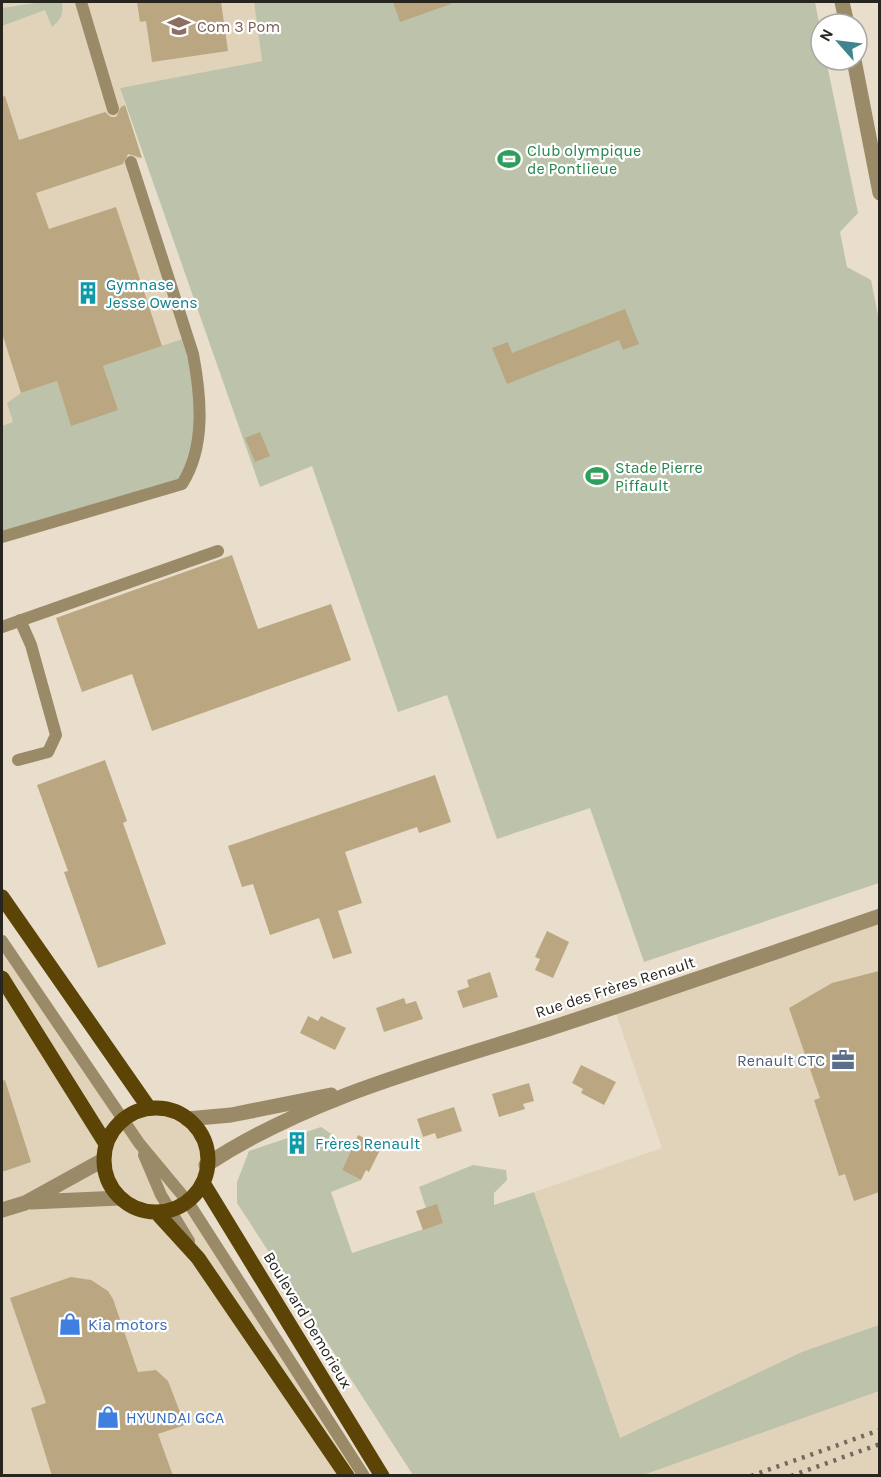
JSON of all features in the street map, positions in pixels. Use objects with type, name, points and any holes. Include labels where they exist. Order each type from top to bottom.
[{"type":"main road","points":[[2,897],[149,1108]]},
{"type":"main road","points":[[2,978],[106,1144]]},
{"type":"main road","points":[[149,1108],[169,1110],[187,1119],[198,1128],[206,1142],[203,1183],[188,1202],[163,1211],[140,1210],[120,1198],[106,1177],[104,1160],[106,1144],[113,1130],[123,1119],[149,1108]]},
{"type":"main road","name":"Boulevard Demorieux","points":[[203,1183],[382,1476]]},
{"type":"main road","points":[[163,1211],[198,1258],[347,1476]]},
{"type":"street","points":[[856,72],[879,193]]},
{"type":"street","name":"Rue des Frères Renault","points":[[187,1119],[231,1116],[361,1089],[628,1003],[879,916]]},
{"type":"street","name":"Rue des Frères Renault","points":[[206,1165],[242,1142],[361,1089]]},
{"type":"street","points":[[2,1210],[25,1203],[104,1160]]},
{"type":"street","points":[[25,1203],[120,1198]]},
{"type":"lane","points":[[81,2],[113,109]]},
{"type":"lane","points":[[2,537],[182,484],[193,468],[197,449],[199,386],[193,354],[131,162]]},
{"type":"lane","points":[[2,627],[218,551]]},
{"type":"lane","points":[[18,760],[48,752],[56,735],[31,645],[20,620]]},
{"type":"lane","points":[[2,941],[139,1143],[188,1202],[364,1476]]},
{"type":"lane","points":[[139,1143],[163,1211]]},
{"type":"shaded area","points":[[2,2],[254,2],[262,61],[120,88],[142,158],[132,162],[193,354],[2,537]]},
{"type":"shaded area","points":[[879,916],[879,1475],[636,1475],[620,1438],[534,1192],[662,1148],[614,1008]]},
{"type":"shaded area","points":[[2,941],[123,1119],[149,1108],[169,1110],[198,1128],[206,1142],[208,1158],[203,1183],[188,1202],[364,1475],[2,1475]]},
{"type":"green space","points":[[42,2],[62,2],[61,16],[52,27],[45,10],[2,26],[2,8]]},
{"type":"green space","name":"Stade Pierre Piffault","points":[[254,2],[815,2],[817,12],[809,12],[809,72],[829,72],[858,213],[840,232],[847,267],[871,280],[879,321],[879,883],[644,962],[590,808],[497,839],[447,695],[398,712],[312,466],[260,487],[120,88],[262,61]]},
{"type":"green space","points":[[188,337],[193,354],[197,449],[182,484],[2,537],[2,426],[13,422],[7,403],[21,393],[57,381],[71,425],[117,410],[103,366]]},
{"type":"green space","points":[[321,1127],[352,1148],[342,1170],[361,1180],[331,1192],[352,1253],[442,1223],[426,1208],[419,1187],[473,1165],[506,1170],[507,1180],[494,1193],[494,1205],[534,1192],[620,1438],[802,1352],[879,1325],[879,1391],[643,1475],[413,1475],[237,1203],[237,1182],[249,1151]]},
{"type":"building","points":[[137,2],[221,2],[228,51],[152,62],[146,21],[140,22]]},
{"type":"building","points":[[393,2],[450,2],[451,4],[400,22]]},
{"type":"building","points":[[5,96],[19,140],[105,112],[111,117],[116,117],[121,107],[125,105],[142,158],[128,154],[123,164],[36,193],[49,229],[116,207],[162,346],[103,366],[118,410],[71,426],[57,381],[21,393],[2,333],[2,97]]},
{"type":"building","points":[[625,309],[639,344],[623,350],[619,340],[507,384],[492,348],[508,342],[512,353]]},
{"type":"building","points":[[260,432],[270,456],[255,462],[245,438]]},
{"type":"building","points":[[232,555],[258,629],[331,604],[351,660],[152,731],[132,674],[82,692],[56,618]]},
{"type":"building","points":[[105,760],[127,821],[123,823],[166,944],[98,968],[64,872],[68,871],[37,785]]},
{"type":"building","points":[[435,775],[451,822],[419,833],[417,827],[345,852],[362,903],[338,911],[352,953],[333,959],[319,918],[270,935],[253,884],[242,887],[228,846]]},
{"type":"building","points":[[547,931],[569,942],[553,978],[535,970],[540,959],[535,957]]},
{"type":"building","name":"Renault CTC","points":[[879,971],[879,1192],[854,1201],[845,1174],[839,1176],[814,1100],[820,1098],[789,1008],[832,983]]},
{"type":"building","points":[[490,972],[498,997],[463,1008],[457,991],[469,987],[467,980]]},
{"type":"building","points":[[404,998],[406,1004],[416,1001],[423,1019],[384,1032],[376,1008]]},
{"type":"building","points":[[308,1016],[318,1021],[321,1016],[346,1028],[335,1050],[300,1033]]},
{"type":"building","points":[[581,1065],[616,1082],[604,1105],[581,1093],[583,1089],[572,1083]]},
{"type":"building","points":[[5,1080],[31,1162],[2,1172],[2,1081]]},
{"type":"building","points":[[529,1083],[534,1101],[523,1104],[525,1109],[499,1117],[492,1094]]},
{"type":"building","points":[[454,1107],[462,1131],[437,1139],[435,1133],[423,1137],[417,1119]]},
{"type":"building","points":[[358,1135],[382,1146],[369,1172],[366,1170],[361,1180],[342,1170]]},
{"type":"building","points":[[437,1204],[443,1223],[423,1230],[416,1211]]},
{"type":"building","points":[[71,1277],[91,1280],[108,1291],[113,1299],[138,1372],[156,1370],[168,1381],[185,1425],[158,1434],[173,1476],[52,1476],[31,1408],[46,1403],[10,1298]]},
{"type":"railway","points":[[751,1476],[880,1430]]},
{"type":"railway","points":[[791,1476],[880,1444]]},
{"type":"place","name":"Com 3 Pom","points":[[179,26]]},
{"type":"place","name":"Club olympique de Pontlieue","points":[[509,159]]},
{"type":"place","name":"Gymnase Jesse Owens","points":[[88,293]]},
{"type":"place","name":"Stade Pierre Piffault","points":[[597,476]]},
{"type":"place","name":"Renault CTC","points":[[843,1060]]},
{"type":"place","name":"Frères Renault","points":[[297,1143]]},
{"type":"place","name":"Kia motors","points":[[70,1324]]},
{"type":"place","name":"HYUNDAI GCA","points":[[108,1417]]}]
